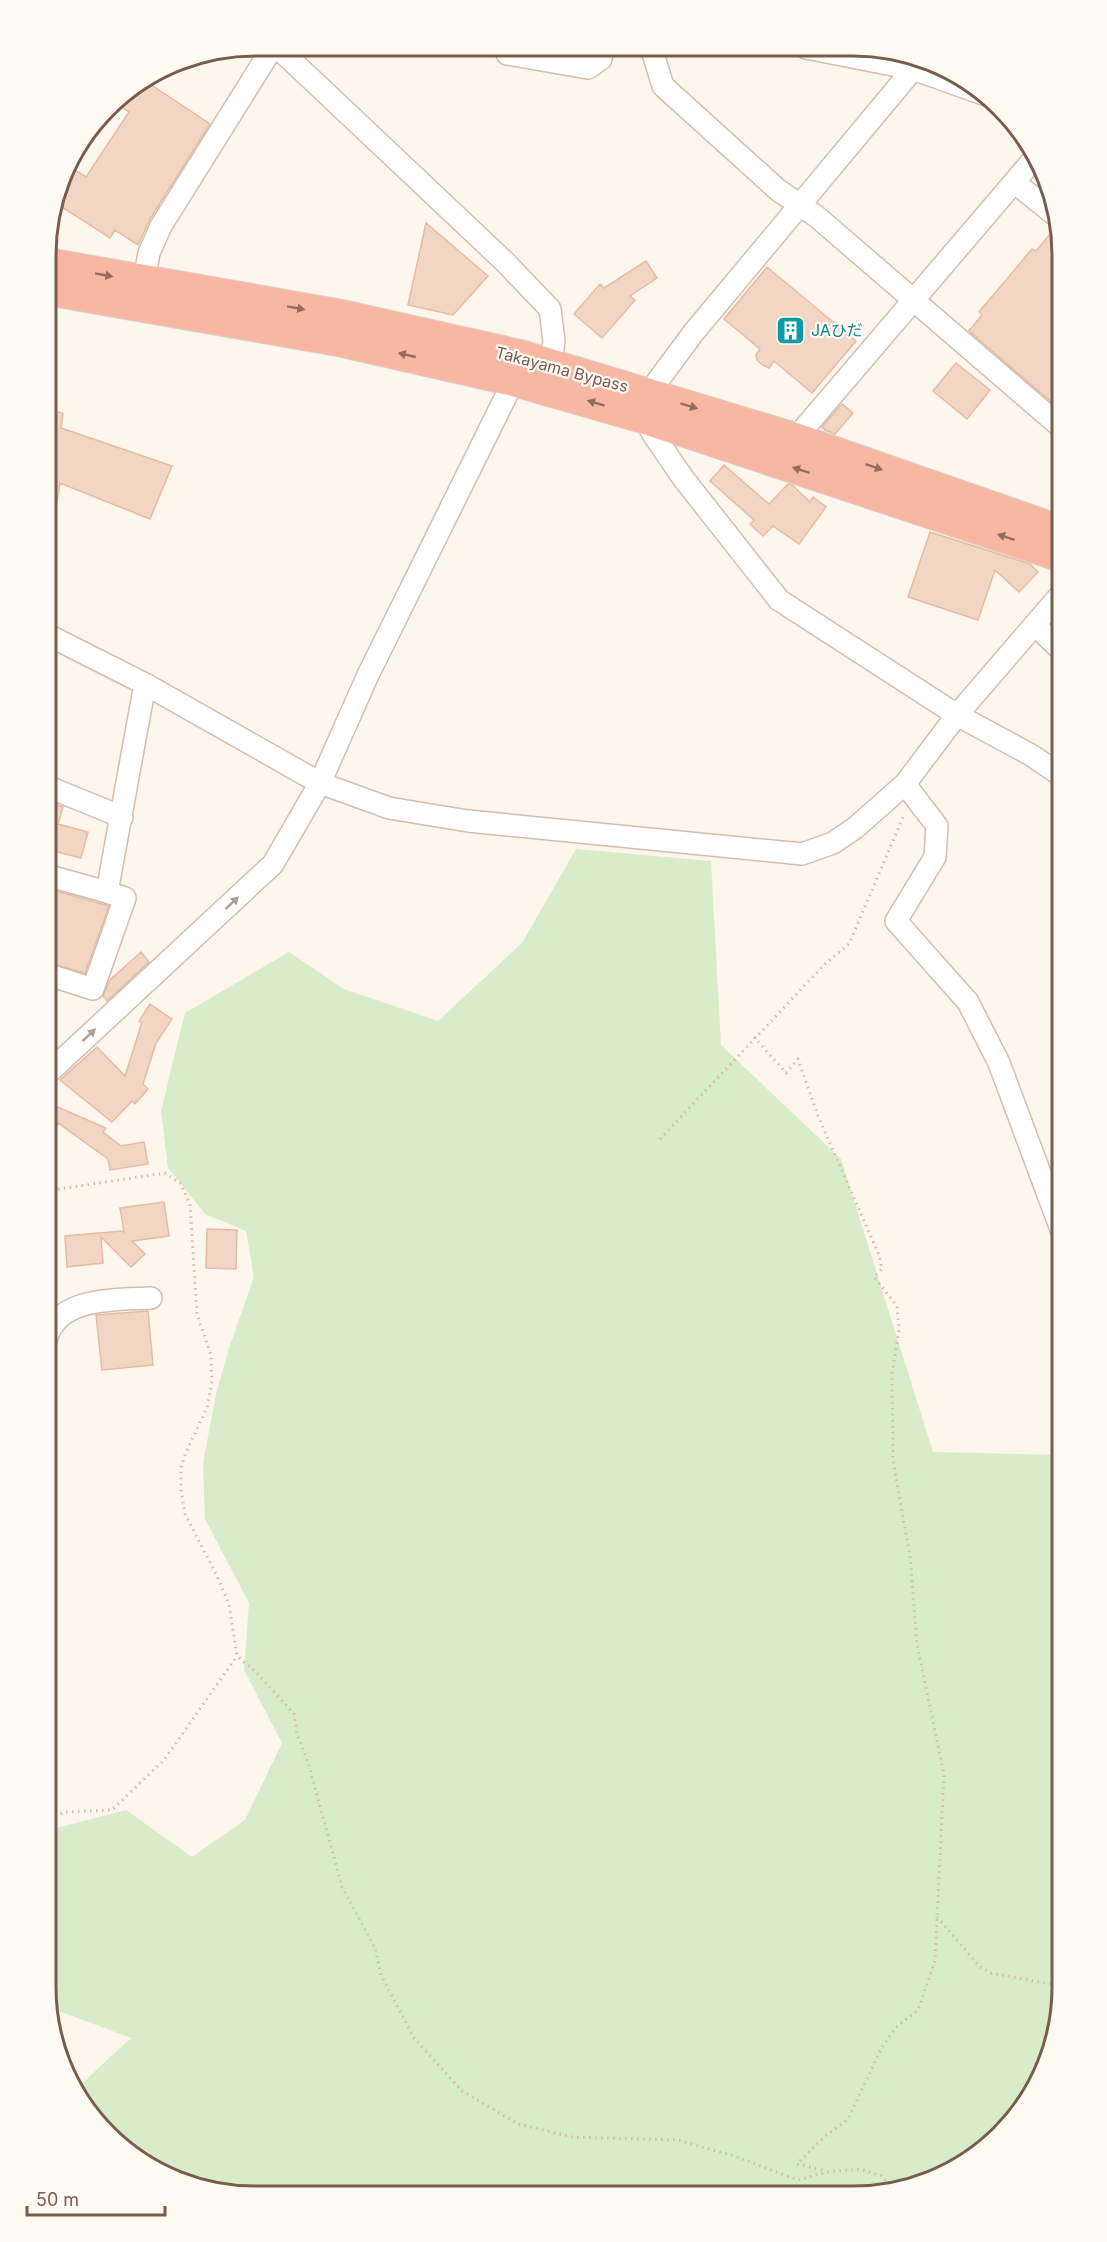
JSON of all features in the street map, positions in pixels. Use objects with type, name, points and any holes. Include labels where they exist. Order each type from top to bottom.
[{"type":"highway","name":"Takayama Bypass","points":[[56,266],[342,316],[551,364],[646,406],[1052,552]]},
{"type":"highway","name":"Takayama Bypass","points":[[56,291],[338,340],[795,440],[1052,529]]},
{"type":"street","points":[[144,281],[149,253],[161,226],[278,56]]},
{"type":"street","points":[[292,56],[504,261],[550,309],[555,341],[551,364]]},
{"type":"street","points":[[519,56],[588,68],[601,59],[602,56]]},
{"type":"street","points":[[653,56],[663,86],[675,99],[778,190],[799,204],[913,299],[1052,419]]},
{"type":"street","points":[[860,56],[907,63]]},
{"type":"street","points":[[916,66],[694,332],[646,406],[655,438],[683,478],[779,600],[957,716],[1030,754],[1052,769]]},
{"type":"street","points":[[795,440],[1029,164]]},
{"type":"street","points":[[1014,182],[1046,207]]},
{"type":"street","points":[[56,1066],[273,864],[320,783],[373,664],[514,380]]},
{"type":"street","points":[[56,639],[145,684],[320,783],[389,808],[468,821],[802,854],[833,843],[909,789],[957,716],[1052,605]]},
{"type":"street","points":[[1035,625],[1052,641]]},
{"type":"street","points":[[107,892],[145,684]]},
{"type":"street","points":[[909,789],[937,826],[935,857],[896,921],[968,1002],[999,1063],[1051,1204]]},
{"type":"street","points":[[56,790],[122,817]]},
{"type":"street","points":[[56,878],[124,898],[93,989],[56,977]]},
{"type":"street","points":[[56,1319],[91,1302],[151,1298]]},
{"type":"path","points":[[660,1139],[754,1037],[825,964],[849,944],[909,789]]},
{"type":"path","points":[[754,1037],[786,1073],[798,1059],[818,1116],[879,1256],[882,1269],[874,1277],[897,1306],[899,1330],[892,1374],[893,1459],[910,1557],[916,1644],[944,1775],[935,1961],[918,2010],[895,2028],[881,2049],[848,2119],[824,2137],[797,2164],[827,2172]]},
{"type":"path","points":[[56,1189],[165,1173],[181,1184],[190,1205],[197,1314],[210,1355],[212,1381],[207,1408],[181,1468],[181,1490],[185,1514],[229,1604],[237,1656],[257,1673],[294,1714],[297,1734],[308,1762],[342,1887],[375,1948],[381,1975],[414,2038],[462,2091],[518,2124],[572,2137],[678,2140],[734,2156],[798,2180],[827,2172],[860,2169],[882,2176],[888,2183]]},
{"type":"path","points":[[56,1816],[64,1812],[112,1810],[164,1760],[237,1656]]},
{"type":"path","points":[[936,1916],[980,1967],[990,1973],[1051,1984]]},
{"type":"green space","points":[[576,849],[711,861],[721,1045],[841,1159],[933,1452],[1051,1455],[1051,2000],[1048,2026],[1041,2051],[1025,2087],[993,2128],[963,2153],[940,2166],[904,2180],[878,2185],[852,2186],[255,2186],[229,2185],[203,2180],[155,2160],[133,2145],[105,2119],[81,2084],[131,2038],[57,2010],[56,1828],[126,1810],[192,1857],[245,1820],[282,1743],[244,1670],[249,1603],[205,1519],[203,1463],[216,1394],[229,1348],[254,1277],[246,1231],[205,1214],[168,1168],[161,1111],[185,1013],[289,952],[344,989],[438,1021],[522,943]]},
{"type":"building","points":[[151,85],[210,124],[150,219],[138,245],[115,230],[110,238],[61,207],[75,170],[86,177],[129,112],[121,107]]},
{"type":"building","points":[[426,223],[488,276],[453,315],[408,305]]},
{"type":"building","points":[[1050,234],[1052,402],[969,331],[982,315],[979,312],[1032,249],[1036,251]]},
{"type":"building","points":[[646,261],[657,278],[630,296],[635,300],[602,338],[574,314],[600,284],[604,288]]},
{"type":"building","name":"JAひだ","points":[[767,267],[856,341],[812,393],[774,361],[769,368],[757,360],[756,355],[760,349],[724,319]]},
{"type":"building","points":[[956,363],[990,390],[967,419],[933,391]]},
{"type":"building","points":[[842,404],[853,413],[835,434],[825,430],[822,427]]},
{"type":"building","points":[[56,412],[63,413],[61,428],[172,466],[150,519],[60,483],[56,508]]},
{"type":"building","points":[[724,465],[769,504],[788,484],[810,502],[813,497],[826,507],[799,544],[773,526],[763,536],[750,524],[754,520],[710,481]]},
{"type":"building","points":[[930,532],[1030,564],[1038,572],[1019,592],[995,570],[978,620],[908,597]]},
{"type":"building","points":[[56,805],[63,807],[58,824],[88,832],[81,858],[56,852]]},
{"type":"building","points":[[56,891],[109,906],[85,973],[56,965]]},
{"type":"building","points":[[141,952],[149,962],[107,1001],[103,996],[110,980]]},
{"type":"building","points":[[150,1004],[172,1019],[156,1043],[143,1084],[148,1089],[135,1104],[132,1101],[112,1122],[60,1080],[97,1047],[125,1076],[142,1022],[139,1021]]},
{"type":"building","points":[[56,1106],[106,1128],[103,1132],[121,1146],[144,1142],[148,1164],[110,1170],[108,1159],[58,1123],[56,1127]]},
{"type":"building","points":[[164,1202],[169,1236],[132,1241],[145,1254],[131,1267],[101,1237],[103,1263],[67,1267],[65,1236],[124,1232],[120,1208]]},
{"type":"building","points":[[207,1229],[237,1230],[236,1269],[206,1268]]},
{"type":"building","points":[[148,1311],[153,1365],[102,1370],[96,1315]]},
{"type":"place","name":"JAひだ","points":[[790,330]]}]
